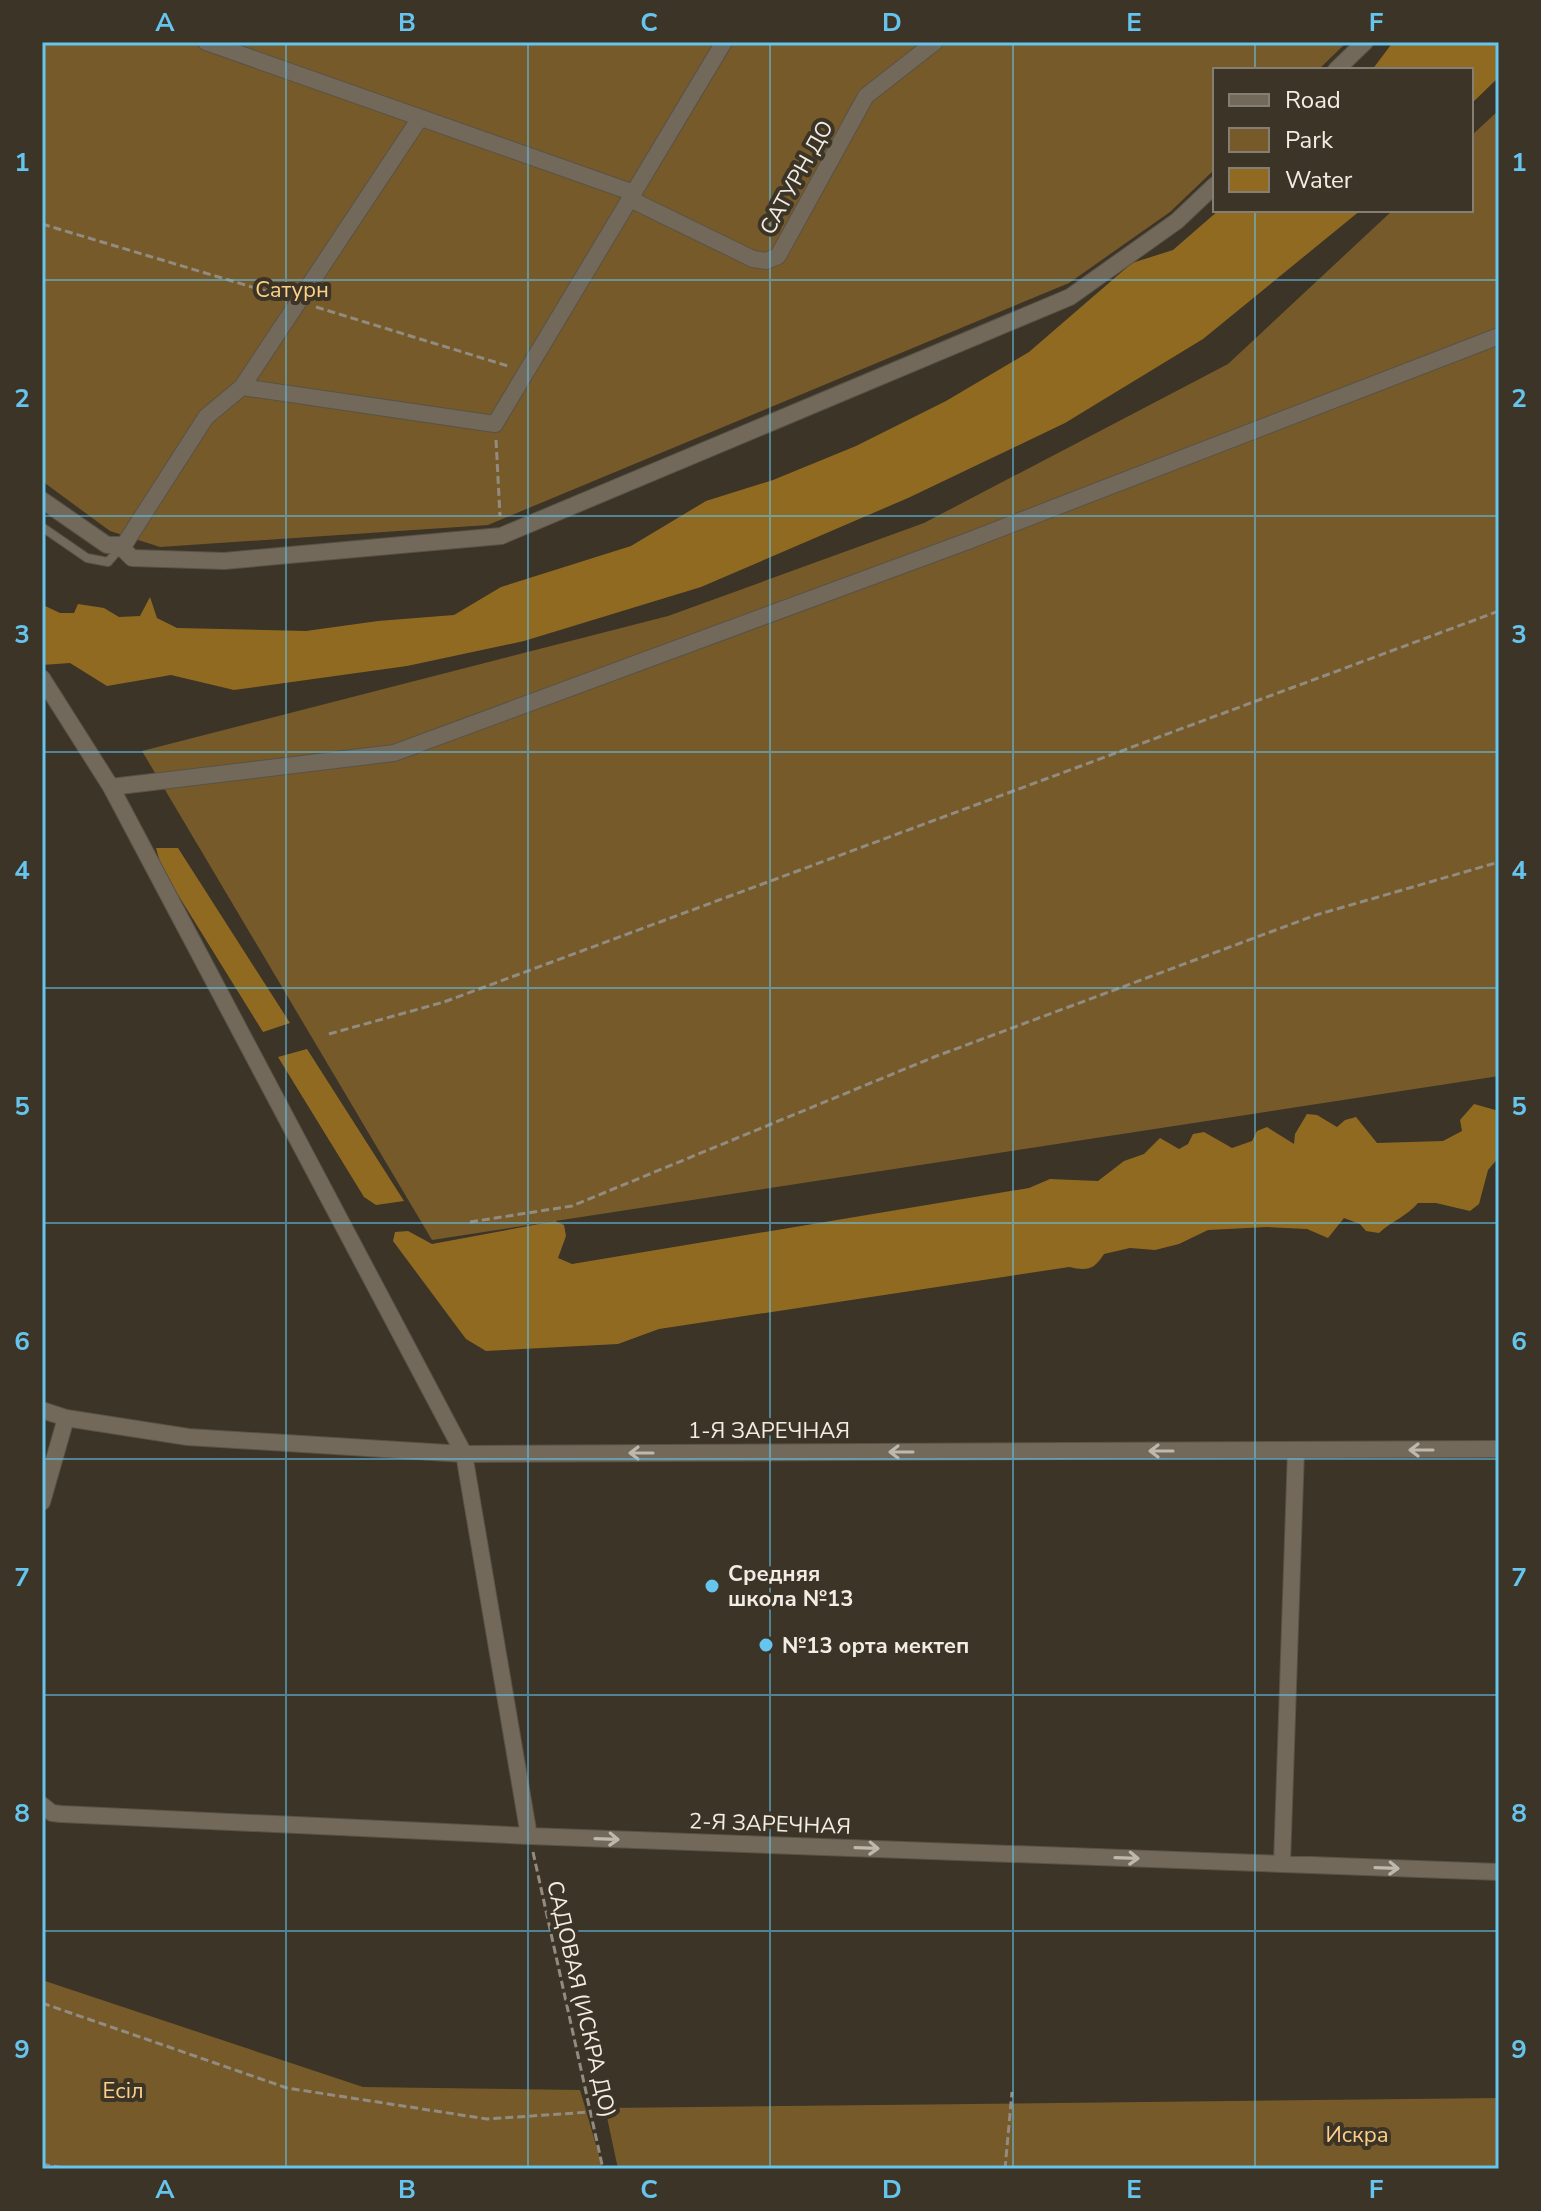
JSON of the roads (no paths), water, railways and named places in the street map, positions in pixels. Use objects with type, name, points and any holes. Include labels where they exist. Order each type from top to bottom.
[{"type":"street","points":[[206,42],[632,196]]},
{"type":"street","points":[[242,387],[495,424],[724,42]]},
{"type":"street","name":"САТУРН ДО","points":[[632,196],[753,259],[766,261],[778,256],[866,96],[935,42]]},
{"type":"street","points":[[1338,68],[1365,42]]},
{"type":"street","points":[[121,547],[133,536],[206,417],[242,387],[420,118]]},
{"type":"street","points":[[42,500],[107,545],[121,547],[132,558],[144,560],[224,561],[501,536],[1070,297],[1177,221],[1213,187]]},
{"type":"street","points":[[111,787],[394,753],[968,541],[1499,336]]},
{"type":"street","points":[[42,678],[111,787],[464,1454],[529,1836]]},
{"type":"street","name":"1-Я ЗАРЕЧНАЯ","points":[[42,1410],[66,1418],[188,1437],[464,1454],[1499,1449]]},
{"type":"street","points":[[42,1502],[66,1418]]},
{"type":"street","points":[[1282,1864],[1296,1450]]},
{"type":"street","name":"2-Я ЗАРЕЧНАЯ","points":[[42,1805],[52,1813],[61,1814],[529,1836],[1499,1872]]},
{"type":"lane","points":[[42,527],[97,562],[108,562],[121,547]]},
{"type":"water","points":[[1393,42],[1499,42],[1499,77],[1473,102],[1473,68],[1374,68]]},
{"type":"water","points":[[1217,212],[1359,212],[1203,339],[1065,423],[908,498],[701,587],[524,641],[407,666],[234,690],[171,675],[107,686],[70,663],[42,665],[43,605],[60,613],[74,613],[78,604],[104,608],[119,617],[140,616],[150,597],[157,618],[177,628],[306,631],[454,615],[501,587],[631,546],[706,501],[773,480],[856,446],[946,401],[1029,352],[1132,263],[1173,250]]},
{"type":"water","points":[[156,848],[178,848],[290,1023],[263,1032],[162,869]]},
{"type":"water","points":[[307,1049],[404,1201],[376,1205],[364,1197],[278,1057]]},
{"type":"water","points":[[1474,1104],[1499,1111],[1499,1157],[1488,1170],[1479,1204],[1470,1211],[1436,1203],[1418,1203],[1379,1233],[1366,1231],[1360,1224],[1344,1218],[1328,1238],[1307,1229],[1267,1227],[1208,1230],[1179,1244],[1155,1250],[1130,1248],[1104,1254],[1097,1263],[1085,1269],[1069,1267],[659,1329],[618,1344],[486,1351],[466,1339],[393,1241],[395,1232],[408,1231],[432,1244],[555,1221],[564,1225],[566,1236],[558,1258],[572,1264],[1029,1188],[1050,1179],[1098,1181],[1124,1161],[1144,1154],[1160,1138],[1179,1149],[1188,1144],[1193,1134],[1204,1132],[1232,1148],[1252,1141],[1257,1131],[1267,1127],[1294,1144],[1295,1134],[1307,1114],[1317,1115],[1337,1127],[1345,1120],[1356,1117],[1377,1143],[1443,1141],[1462,1131],[1460,1120]]},
{"type":"place","name":"Средняя школа №13","points":[[712,1586]]},
{"type":"place","name":"№13 орта мектеп","points":[[766,1645]]},
{"type":"park label","name":"Сатурн","points":[[292,289]]},
{"type":"park label","name":"Есіл","points":[[123,2090]]},
{"type":"park label","name":"Искра","points":[[1357,2134]]}]
